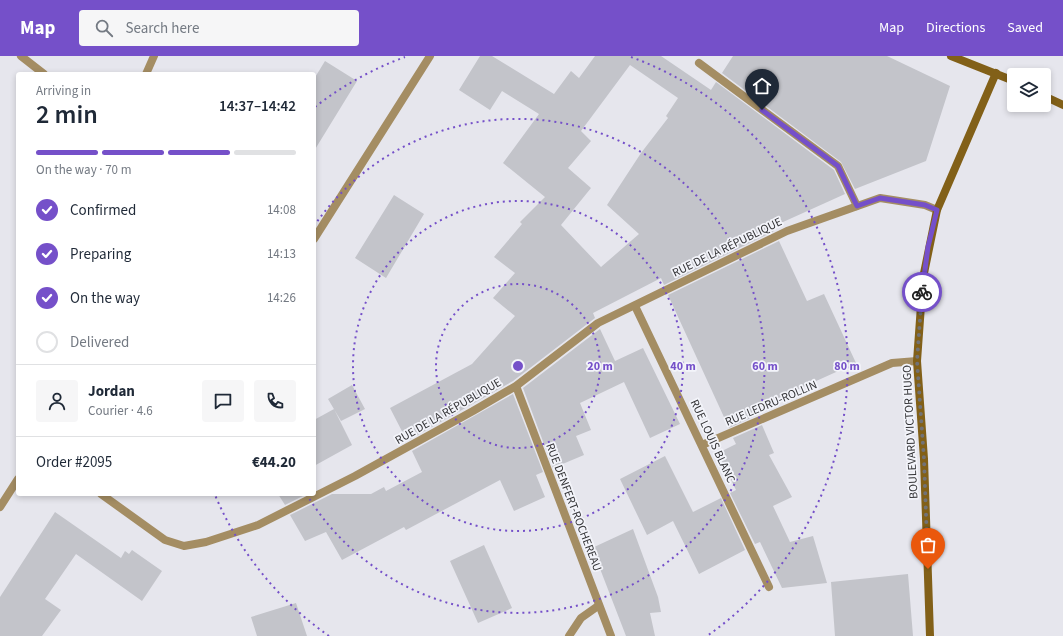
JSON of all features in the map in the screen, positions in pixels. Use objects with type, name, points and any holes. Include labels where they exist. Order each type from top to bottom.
[{"type":"street","points":[[21,56],[41,72]]},
{"type":"street","points":[[147,72],[154,56]]},
{"type":"street","points":[[316,236],[430,56]]},
{"type":"street","points":[[951,56],[1007,78]]},
{"type":"street","points":[[699,63],[838,166],[857,206]]},
{"type":"street","name":"BOULEVARD VICTOR HUGO","points":[[930,636],[924,459],[917,361],[923,278],[937,210],[996,74]]},
{"type":"street","points":[[1051,99],[1063,105]]},
{"type":"street","name":"RUE DE LA RÉPUBLIQUE","points":[[104,496],[164,540],[184,546],[206,542],[258,525],[348,480],[516,386],[598,323],[787,231],[880,198],[925,205],[937,210]]},
{"type":"street","name":"RUE LOUIS BLANC","points":[[635,306],[769,587]]},
{"type":"street","name":"RUE LEDRU-ROLLIN","points":[[702,446],[892,363],[917,361]]},
{"type":"street","name":"RUE DENFERT-ROCHEREAU","points":[[516,386],[598,606],[611,636]]},
{"type":"street","points":[[0,507],[16,482]]},
{"type":"street","points":[[568,636],[581,618],[598,606]]},
{"type":"building","points":[[480,56],[492,56],[554,94],[571,71],[579,78],[595,56],[661,56],[711,90],[716,82],[834,170],[845,194],[772,227],[774,231],[664,285],[661,278],[593,313],[595,318],[513,381],[407,441],[390,408],[472,364],[515,316],[493,298],[515,273],[494,257],[522,224],[520,222],[545,197],[503,163],[539,114],[502,91],[490,110],[459,90]],"holes":[[[630,65],[678,98],[666,116],[668,118],[641,153],[607,205],[639,234],[601,267],[561,225],[591,188],[568,168],[591,141],[581,131]]]},
{"type":"building","points":[[733,56],[887,56],[950,86],[926,161],[855,189],[841,162],[722,73]]},
{"type":"building","points":[[325,61],[357,81],[316,148],[316,76]]},
{"type":"building","points":[[394,195],[424,214],[386,278],[355,258]]},
{"type":"building","points":[[779,241],[807,301],[824,294],[856,363],[754,409],[757,415],[729,428],[668,295]]},
{"type":"building","points":[[600,329],[615,361],[643,348],[680,424],[650,438],[624,382],[580,403],[591,430],[576,436],[584,455],[553,468],[523,388]]},
{"type":"building","points":[[352,385],[365,409],[341,421],[328,399]]},
{"type":"building","points":[[513,394],[543,472],[536,475],[545,497],[514,511],[500,480],[406,530],[404,527],[342,560],[326,532],[305,541],[290,515],[332,494],[371,494],[384,487],[386,491],[422,472],[412,451]]},
{"type":"building","points":[[334,409],[352,445],[316,465],[316,419]]},
{"type":"building","points":[[762,425],[774,453],[769,455],[792,497],[773,506],[790,542],[813,536],[827,583],[782,588],[760,542],[755,544],[730,493],[736,490],[718,453],[736,444],[733,438]]},
{"type":"building","points":[[665,456],[693,512],[721,498],[745,550],[699,574],[673,521],[647,535],[620,479]]},
{"type":"building","points":[[279,496],[303,496],[285,505]]},
{"type":"building","points":[[55,512],[121,558],[125,551],[129,554],[132,550],[162,571],[142,601],[76,554],[45,599],[61,610],[42,636],[0,636],[0,597]]},
{"type":"building","points":[[633,529],[658,597],[661,612],[650,613],[655,636],[626,636],[592,548]]},
{"type":"building","points":[[484,545],[512,608],[478,623],[450,561]]},
{"type":"building","points":[[908,574],[913,636],[835,636],[831,582]]},
{"type":"building","points":[[296,603],[307,636],[257,636],[251,617]]},
{"type":"way so far","points":[[922,292],[917,361],[924,459],[928,569]]},
{"type":"route","points":[[762,110],[838,166],[857,206],[880,198],[925,205],[937,210],[928,247],[922,292]]}]
